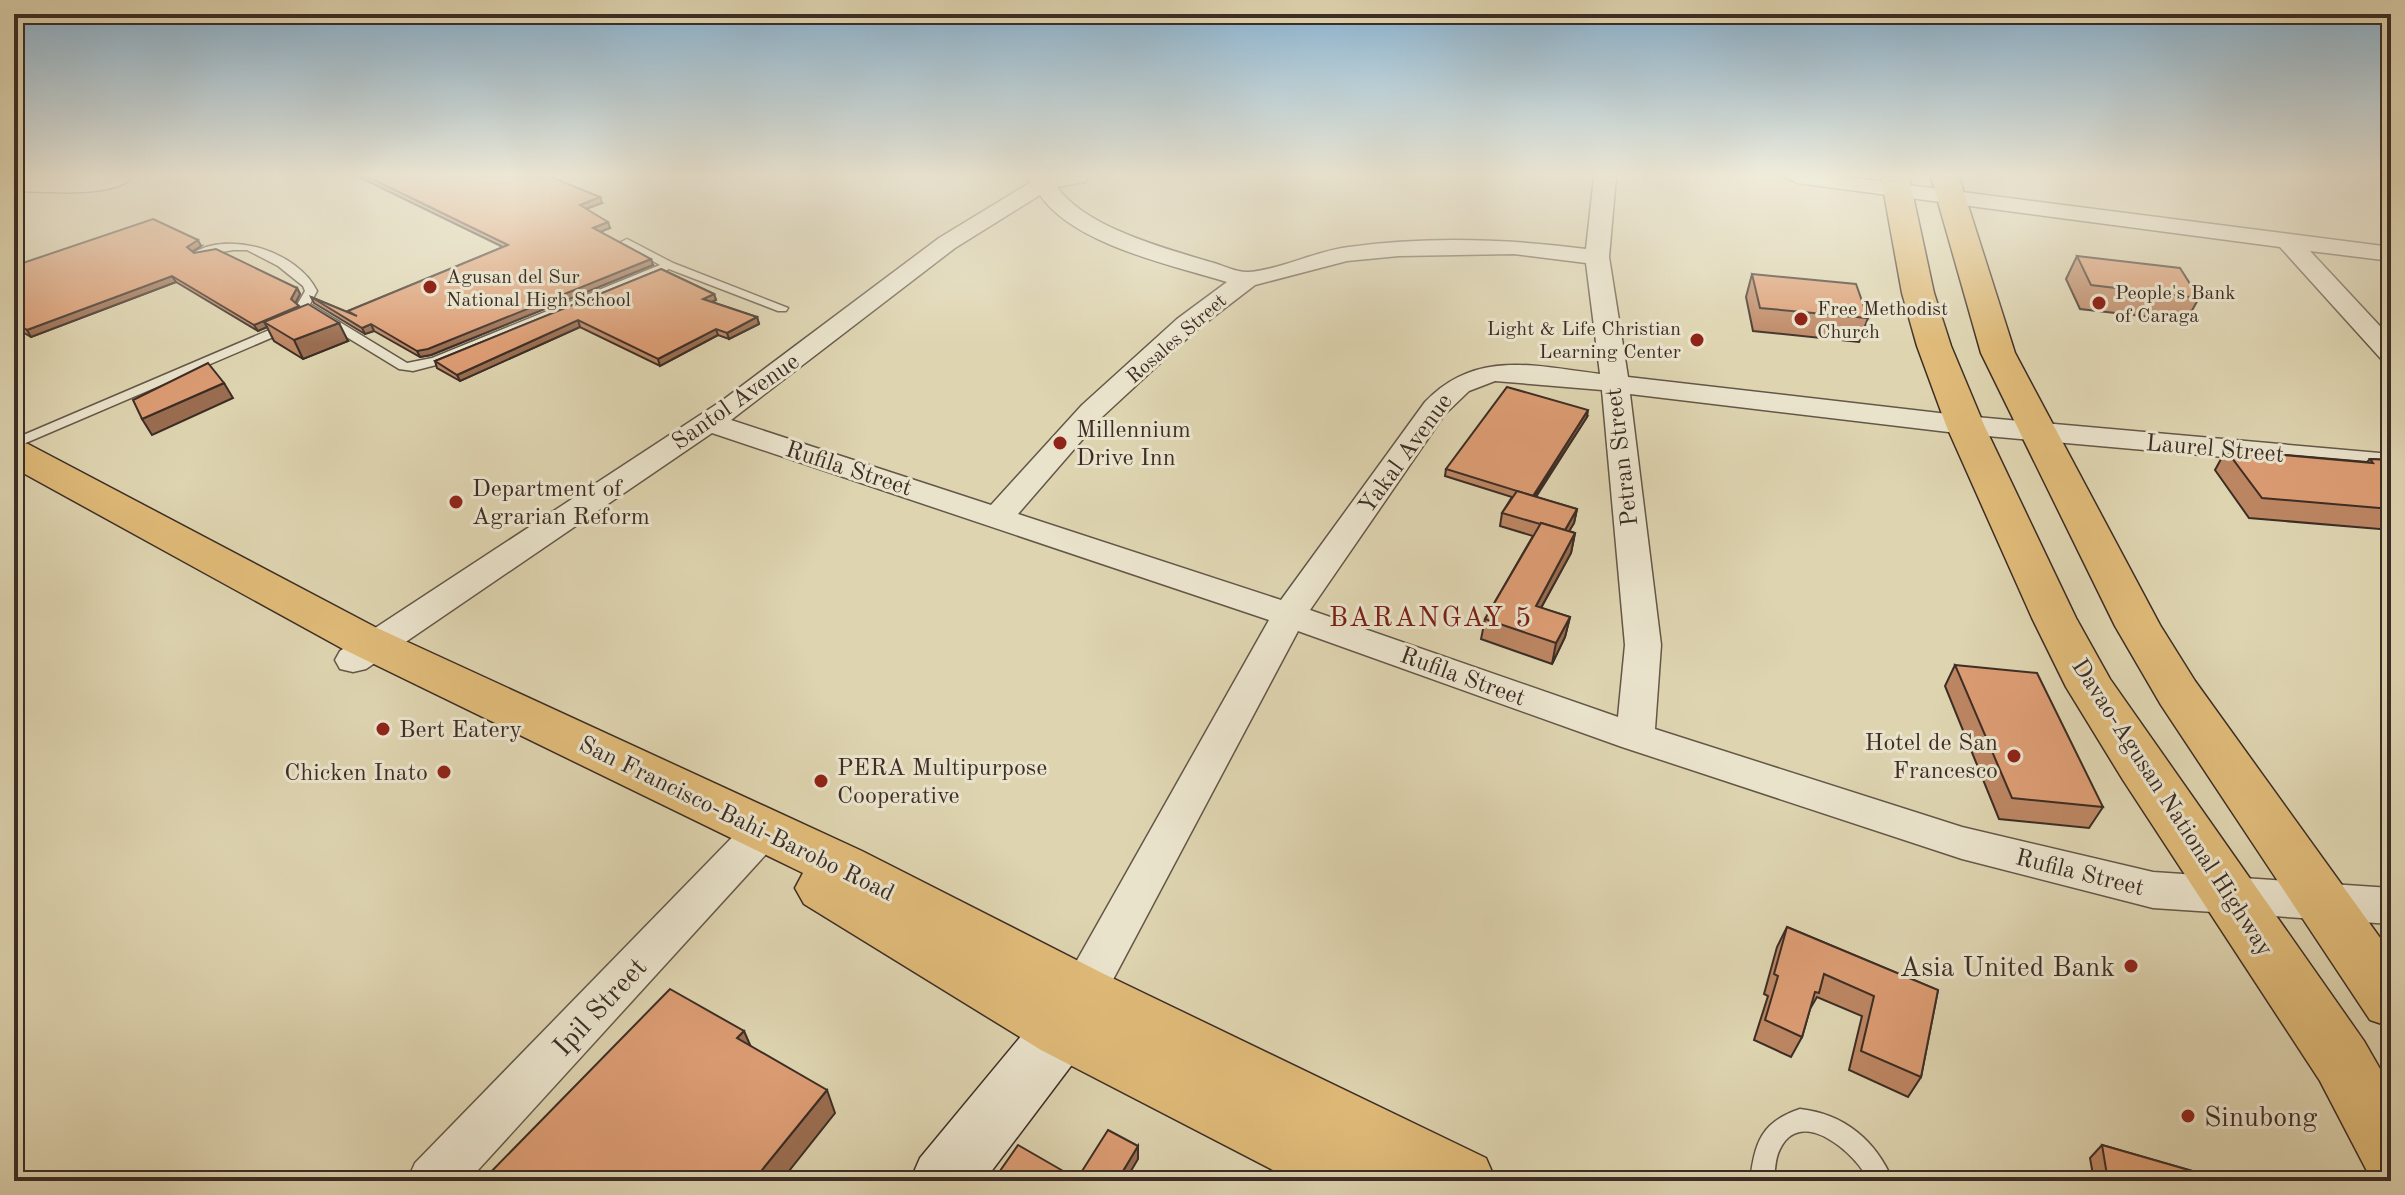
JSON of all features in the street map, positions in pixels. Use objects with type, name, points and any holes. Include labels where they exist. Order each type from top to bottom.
[{"type":"main road","name":"Davao-Agusan National Highway","points":[[1907,233],[1934,346],[1965,425],[2054,618],[2090,687],[2342,1061],[2391,1151]]},
{"type":"main road","points":[[1961,233],[1998,353],[2146,640],[2178,693],[2391,1001]]},
{"type":"main road","name":"San Francisco-Bahi-Barobo Road","points":[[14,452],[364,652]]},
{"type":"main road","name":"San Francisco-Bahi-Barobo Road","points":[[14,475],[364,652],[755,839],[824,888],[1072,1012],[1463,1181]]},
{"type":"main road","points":[[943,1181],[1072,1012]]},
{"type":"main road","name":"San Francisco-Bahi-Barobo Road","points":[[1072,1012],[1362,1181]]},
{"type":"street","name":"Santol Avenue","points":[[364,652],[733,406],[962,233]]},
{"type":"street","points":[[1115,233],[1179,259],[1246,280]]},
{"type":"street","name":"Petran Street","points":[[1599,233],[1597,257],[1621,427],[1643,645],[1635,737]]},
{"type":"street","points":[[2241,233],[2391,254]]},
{"type":"street","points":[[2287,240],[2391,354]]},
{"type":"street","name":"Rosales Street","points":[[998,517],[1092,411],[1186,325],[1246,280],[1346,254],[1412,248],[1514,247],[1597,257]]},
{"type":"street","name":"Yakal Avenue","points":[[1072,1012],[1289,615],[1453,387],[1476,375],[1507,373],[2039,432]]},
{"type":"street","name":"Rufila Street","points":[[707,422],[1289,615],[1635,737],[1962,843],[2153,890],[2391,906]]},
{"type":"street","name":"Laurel Street","points":[[2039,432],[2391,463]]},
{"type":"street","name":"Ipil Street","points":[[433,1181],[755,839]]},
{"type":"lane","points":[[627,242],[669,265],[782,308]]},
{"type":"lane","points":[[199,253],[232,247],[256,249],[307,279],[311,291],[303,305],[315,315],[404,366],[413,367],[436,361],[669,265]]},
{"type":"lane","points":[[14,444],[315,315]]},
{"type":"lane","points":[[1762,1181],[1773,1137],[1783,1127],[1796,1122],[1813,1122],[1831,1127],[1850,1138],[1866,1152],[1881,1181]]},
{"type":"building","points":[[112,233],[182,233],[198,240],[187,247],[194,253],[216,249],[297,288],[291,299],[299,306],[254,325],[172,276],[27,330],[14,323],[14,266]]},
{"type":"building","points":[[483,233],[602,233],[651,259],[417,351],[371,324],[362,328],[311,297],[357,316],[348,311],[508,245]]},
{"type":"building","points":[[2077,256],[2180,268],[2199,298],[2091,285]]},
{"type":"building","points":[[661,269],[714,294],[703,299],[757,317],[727,333],[716,329],[658,359],[578,320],[457,375],[435,361]]},
{"type":"building","points":[[1752,274],[1856,284],[1868,318],[1760,308]]},
{"type":"building","points":[[308,304],[339,323],[294,340],[264,322]]},
{"type":"building","points":[[208,363],[224,383],[142,419],[133,400]]},
{"type":"building","points":[[1507,387],[1588,410],[1533,496],[1446,469]]},
{"type":"building","points":[[2226,450],[2373,463],[2370,459],[2391,460],[2391,509],[2262,498]]},
{"type":"building","points":[[1517,491],[1577,509],[1565,530],[1502,513]]},
{"type":"building","points":[[1541,523],[1575,533],[1536,606],[1570,617],[1556,643],[1485,619]]},
{"type":"building","name":"Hotel de San Francesco","points":[[1955,665],[2037,673],[2103,807],[2012,798]]},
{"type":"building","points":[[1787,927],[1938,990],[1921,1077],[1861,1051],[1874,996],[1824,974],[1819,993],[1815,992],[1802,1037],[1765,1020],[1778,976],[1774,974]]},
{"type":"building","points":[[670,989],[744,1031],[737,1038],[827,1090],[753,1181],[482,1181]]},
{"type":"building","points":[[1108,1130],[1138,1146],[1117,1181],[993,1181],[1018,1145],[1077,1179]]},
{"type":"building","points":[[2102,1145],[2227,1181],[2108,1181]]},
{"type":"place","name":"Agusan del Sur National High School","points":[[430,287]]},
{"type":"place","name":"People's Bank of Caraga","points":[[2099,303]]},
{"type":"place","name":"Free Methodist Church","points":[[1801,319]]},
{"type":"place","name":"Light & Life Christian Learning Center","points":[[1697,340]]},
{"type":"place","name":"Millennium Drive Inn","points":[[1060,443]]},
{"type":"place","name":"Department of Agrarian Reform","points":[[456,502]]},
{"type":"place","name":"Bert Eatery","points":[[383,729]]},
{"type":"place","name":"Hotel de San Francesco","points":[[2014,756]]},
{"type":"place","name":"Chicken Inato","points":[[444,772]]},
{"type":"place","name":"PERA Multipurpose Cooperative","points":[[821,781]]},
{"type":"place","name":"Asia United Bank","points":[[2131,966]]},
{"type":"place","name":"Sinubong","points":[[2188,1116]]},
{"type":"district","name":"BARANGAY 5","points":[[1431,616]]}]
